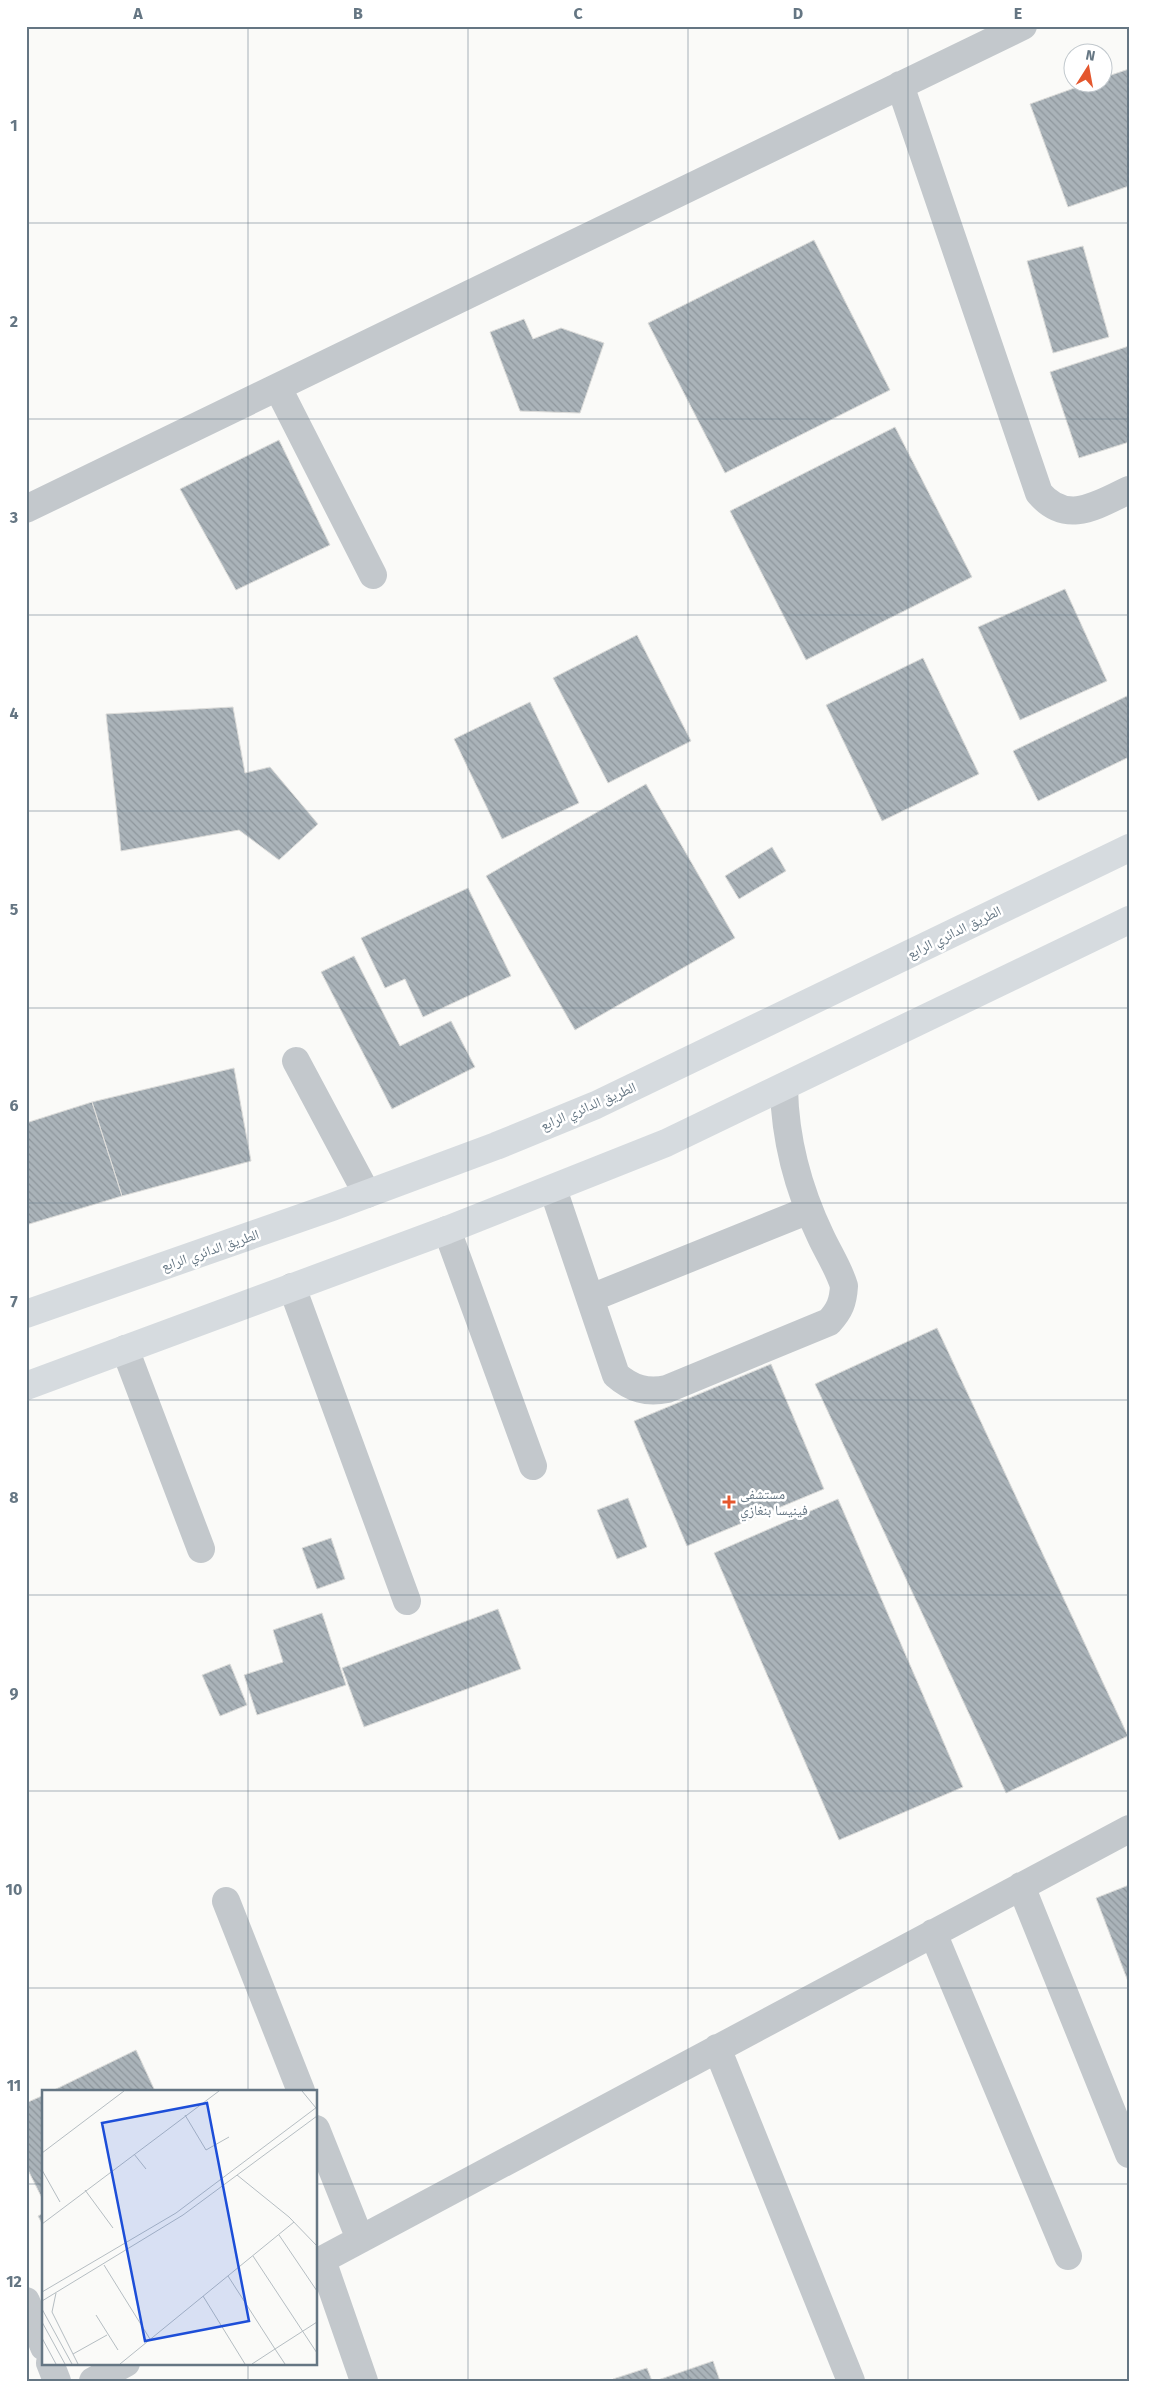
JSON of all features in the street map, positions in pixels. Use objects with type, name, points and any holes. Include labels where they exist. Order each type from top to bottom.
[{"type":"main road","name":"الطريق الدائري الرابع","points":[[26,1314],[367,1194],[496,1146],[596,1104],[1129,848]]},
{"type":"main road","points":[[26,1386],[447,1230],[666,1142],[784,1088],[1129,920]]},
{"type":"street","points":[[26,508],[278,388],[1023,26]]},
{"type":"street","points":[[900,85],[1039,492],[1055,507],[1078,511],[1129,490]]},
{"type":"street","points":[[278,388],[372,575]]},
{"type":"street","points":[[296,1061],[367,1194]]},
{"type":"street","points":[[553,1189],[616,1375],[632,1386],[643,1391],[667,1389],[829,1322],[839,1312],[844,1299],[844,1286],[809,1210],[792,1163],[784,1088]]},
{"type":"street","points":[[591,1298],[809,1210]]},
{"type":"street","points":[[447,1230],[533,1466]]},
{"type":"street","points":[[292,1287],[407,1601]]},
{"type":"street","points":[[125,1348],[201,1549]]},
{"type":"street","points":[[364,2381],[319,2262],[1129,1829]]},
{"type":"street","points":[[1022,1886],[1129,2154]]},
{"type":"street","points":[[226,1901],[301,2090]]},
{"type":"street","points":[[932,1934],[1068,2256]]},
{"type":"street","points":[[718,2048],[851,2381]]},
{"type":"street","points":[[318,2134],[360,2239]]},
{"type":"street","points":[[26,2301],[42,2342]]},
{"type":"street","points":[[50,2364],[57,2381]]},
{"type":"street","points":[[93,2381],[124,2364]]},
{"type":"building","points":[[1129,69],[1129,186],[1068,207],[1030,104],[1063,92],[1112,92],[1112,75]]},
{"type":"building","points":[[814,240],[890,390],[725,473],[648,323]]},
{"type":"building","points":[[1083,246],[1109,337],[1053,353],[1027,261]]},
{"type":"building","points":[[524,319],[533,339],[561,328],[604,343],[580,413],[520,411],[490,332]]},
{"type":"building","points":[[1129,346],[1129,442],[1079,458],[1050,372]]},
{"type":"building","points":[[895,427],[972,577],[806,660],[730,511]]},
{"type":"building","points":[[279,440],[330,545],[236,590],[180,489]]},
{"type":"building","points":[[1065,589],[1107,681],[1020,720],[978,627]]},
{"type":"building","points":[[637,635],[691,741],[608,783],[553,678]]},
{"type":"building","points":[[923,658],[979,774],[882,821],[826,705]]},
{"type":"building","points":[[1129,695],[1129,757],[1038,801],[1013,751]]},
{"type":"building","points":[[530,702],[579,803],[502,839],[454,739]]},
{"type":"building","points":[[233,707],[245,773],[270,767],[318,824],[279,860],[239,830],[121,851],[106,714]]},
{"type":"building","points":[[646,784],[735,938],[575,1030],[486,876]]},
{"type":"building","points":[[772,847],[786,871],[739,899],[725,876]]},
{"type":"building","points":[[468,888],[511,976],[423,1017],[405,979],[385,988],[361,938]]},
{"type":"building","points":[[354,956],[400,1046],[451,1021],[475,1067],[392,1109],[321,972]]},
{"type":"building","points":[[234,1068],[251,1161],[122,1196],[92,1102]]},
{"type":"building","points":[[92,1102],[122,1196],[26,1225],[26,1123]]},
{"type":"building","points":[[937,1328],[1128,1736],[1006,1793],[815,1384]]},
{"type":"building","points":[[771,1364],[824,1489],[687,1546],[634,1421]]},
{"type":"building","points":[[628,1498],[647,1547],[617,1559],[597,1510]]},
{"type":"building","points":[[838,1499],[963,1787],[839,1840],[714,1553]]},
{"type":"building","points":[[331,1538],[345,1579],[317,1589],[302,1548]]},
{"type":"building","points":[[498,1609],[521,1669],[364,1727],[342,1668]]},
{"type":"building","points":[[322,1613],[346,1685],[257,1715],[244,1675],[283,1662],[273,1630]]},
{"type":"building","points":[[230,1664],[247,1705],[220,1716],[202,1675]]},
{"type":"building","points":[[1129,1885],[1129,1984],[1096,1898]]},
{"type":"building","points":[[136,2050],[155,2090],[54,2090]]},
{"type":"building","points":[[42,2096],[42,2198],[26,2166],[26,2103]]},
{"type":"building","points":[[42,2214],[42,2223],[38,2216]]},
{"type":"building","points":[[713,2361],[720,2381],[655,2381]]},
{"type":"building","points":[[647,2368],[652,2381],[613,2381],[613,2379]]},
{"type":"place","name":"مستشفى فينيسا بنغازي","points":[[729,1502]]}]
